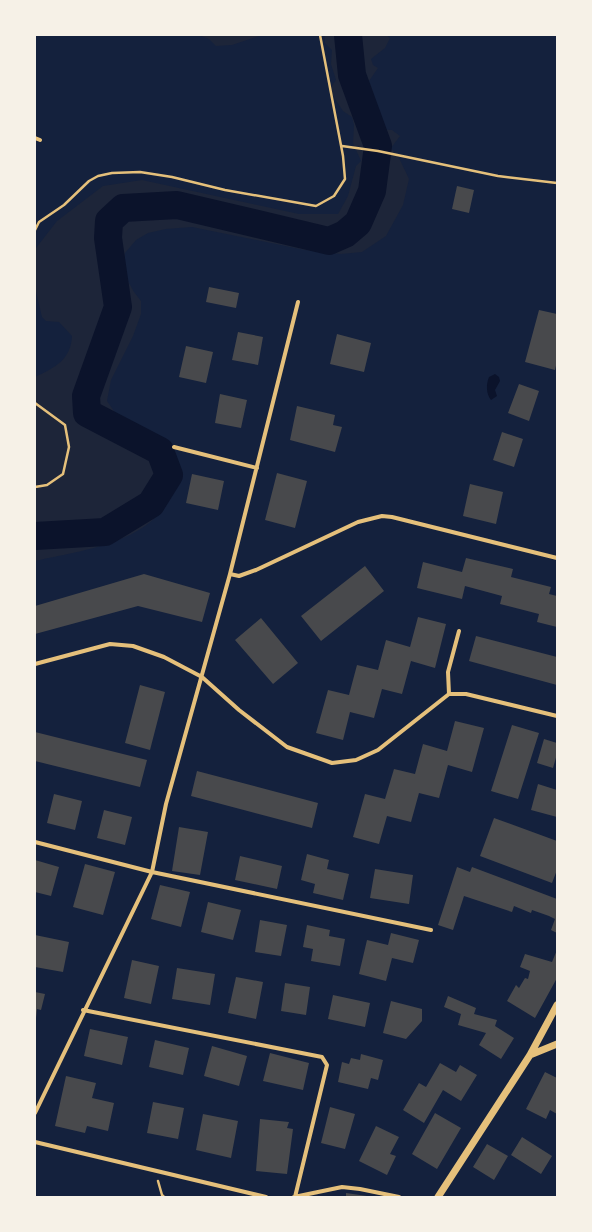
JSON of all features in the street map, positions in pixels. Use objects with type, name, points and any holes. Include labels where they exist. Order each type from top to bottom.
[{"type":"street","points":[[35,1113],[83,1010],[152,872],[166,804],[230,574],[298,302]]},
{"type":"street","points":[[174,447],[257,468]]},
{"type":"street","points":[[230,574],[239,576],[256,570],[358,522],[382,516],[392,517],[557,558]]},
{"type":"street","points":[[449,694],[448,672],[460,631]]},
{"type":"street","points":[[35,664],[110,644],[132,646],[164,658],[202,678],[239,710],[287,747],[332,763],[356,760],[378,750],[449,694],[466,694],[557,716]]},
{"type":"street","points":[[35,842],[152,872],[431,930]]},
{"type":"street","points":[[438,1197],[530,1055],[557,1005]]},
{"type":"street","points":[[83,1010],[322,1057],[327,1065],[294,1197],[342,1187],[399,1197]]},
{"type":"street","points":[[530,1055],[557,1044]]},
{"type":"street","points":[[35,1142],[266,1197]]},
{"type":"path","points":[[35,230],[38,222],[64,205],[90,181],[98,176],[112,174],[140,172],[172,177],[225,190],[316,206],[334,196],[345,179],[342,146],[320,35]]},
{"type":"path","points":[[342,146],[378,151],[498,176],[557,183]]},
{"type":"path","points":[[35,403],[65,425],[69,447],[63,474],[47,485],[35,487]]},
{"type":"path","points":[[156,1171],[162,1195],[164,1197]]},
{"type":"shaded area","points":[[199,35],[262,35],[232,45],[216,46],[209,39]]},
{"type":"shaded area","points":[[325,35],[386,35],[390,38],[385,48],[371,59],[373,65],[378,68],[369,81],[373,92],[371,105],[380,112],[376,129],[392,130],[400,136],[391,148],[400,160],[409,179],[403,205],[386,236],[362,252],[341,254],[305,250],[192,227],[166,229],[148,233],[136,240],[125,253],[123,264],[120,267],[134,292],[141,301],[141,314],[133,336],[111,380],[107,401],[122,420],[156,445],[167,457],[171,477],[165,503],[154,519],[138,531],[118,540],[74,553],[35,561],[35,377],[55,366],[65,357],[71,344],[72,336],[59,322],[46,321],[42,317],[36,292],[36,248],[57,221],[103,186],[142,180],[299,214],[338,214],[348,196],[356,166],[361,161],[353,143],[354,125],[352,117],[343,111],[329,90],[336,80],[331,64],[332,50],[325,43]]},
{"type":"shaded area","points":[[495,374],[499,377],[500,381],[495,390],[497,396],[491,400],[487,392],[487,383],[489,377]]},
{"type":"building","points":[[457,186],[474,190],[469,213],[452,209]]},
{"type":"building","points":[[209,287],[239,293],[236,308],[206,302]]},
{"type":"building","points":[[539,310],[557,314],[557,361],[555,370],[525,362]]},
{"type":"building","points":[[238,332],[263,337],[258,365],[232,360]]},
{"type":"building","points":[[337,334],[371,343],[364,372],[330,364]]},
{"type":"building","points":[[186,346],[213,352],[206,383],[179,377]]},
{"type":"building","points":[[519,384],[539,391],[529,421],[508,413]]},
{"type":"building","points":[[220,394],[247,400],[241,428],[215,423]]},
{"type":"building","points":[[297,406],[335,415],[333,425],[342,427],[335,452],[290,440]]},
{"type":"building","points":[[502,432],[523,439],[514,467],[493,460]]},
{"type":"building","points":[[277,473],[307,481],[295,528],[265,520]]},
{"type":"building","points":[[192,474],[224,481],[218,510],[186,503]]},
{"type":"building","points":[[470,484],[503,492],[496,524],[463,516]]},
{"type":"building","points":[[466,558],[513,569],[511,577],[551,587],[549,594],[557,596],[557,627],[537,622],[539,614],[500,604],[502,596],[465,586],[462,599],[417,588],[423,562],[462,572]]},
{"type":"building","points":[[365,566],[384,591],[321,641],[301,616]]},
{"type":"building","points":[[144,574],[210,593],[202,622],[138,606],[35,634],[35,606]]},
{"type":"building","points":[[418,617],[446,624],[435,668],[411,661],[402,694],[382,689],[374,718],[350,712],[343,740],[316,733],[328,690],[349,695],[357,665],[378,670],[386,640],[410,647]]},
{"type":"building","points":[[261,618],[298,663],[273,684],[235,640]]},
{"type":"building","points":[[476,636],[557,657],[557,685],[469,661]]},
{"type":"building","points":[[140,685],[165,692],[150,750],[125,743]]},
{"type":"building","points":[[455,721],[484,728],[472,772],[448,765],[439,798],[419,793],[411,822],[387,816],[379,844],[353,837],[365,794],[385,799],[394,769],[415,774],[423,744],[447,751]]},
{"type":"building","points":[[512,725],[539,733],[518,799],[491,791]]},
{"type":"building","points":[[35,732],[147,760],[140,787],[35,761]]},
{"type":"building","points":[[544,739],[557,743],[557,754],[553,768],[537,763]]},
{"type":"building","points":[[197,771],[318,803],[312,828],[191,796]]},
{"type":"building","points":[[538,784],[557,790],[557,817],[531,810]]},
{"type":"building","points":[[54,794],[82,801],[75,830],[47,823]]},
{"type":"building","points":[[104,810],[132,817],[125,845],[97,838]]},
{"type":"building","points":[[494,818],[557,841],[557,870],[552,883],[480,856]]},
{"type":"building","points":[[179,827],[208,832],[200,875],[172,871]]},
{"type":"building","points":[[307,854],[329,860],[327,869],[349,874],[343,900],[313,893],[315,884],[301,880]]},
{"type":"building","points":[[240,856],[282,866],[277,889],[235,880]]},
{"type":"building","points":[[35,860],[59,867],[51,896],[35,892]]},
{"type":"building","points":[[85,864],[115,872],[103,915],[73,907]]},
{"type":"building","points":[[457,867],[470,872],[472,867],[557,899],[557,933],[551,930],[555,919],[549,916],[532,910],[531,913],[514,906],[512,912],[464,896],[453,930],[438,925]]},
{"type":"building","points":[[375,869],[413,875],[409,904],[370,898]]},
{"type":"building","points":[[160,885],[190,892],[181,927],[151,919]]},
{"type":"building","points":[[208,902],[241,910],[233,940],[201,932]]},
{"type":"building","points":[[260,920],[287,925],[281,956],[255,952]]},
{"type":"building","points":[[307,925],[330,930],[329,936],[345,939],[340,966],[311,961],[313,949],[303,947]]},
{"type":"building","points":[[391,933],[419,940],[413,963],[392,958],[386,981],[359,974],[367,940],[388,945]]},
{"type":"building","points":[[35,935],[69,942],[63,972],[35,967]]},
{"type":"building","points":[[557,950],[557,978],[535,1018],[507,1001],[516,985],[519,988],[525,978],[528,979],[530,971],[520,967],[525,954],[552,962]]},
{"type":"building","points":[[132,960],[159,966],[151,1004],[124,998]]},
{"type":"building","points":[[177,968],[215,974],[210,1005],[172,999]]},
{"type":"building","points":[[236,977],[263,982],[256,1019],[228,1013]]},
{"type":"building","points":[[285,983],[310,987],[306,1015],[281,1011]]},
{"type":"building","points":[[35,992],[45,994],[41,1010],[37,1009],[36,1018]]},
{"type":"building","points":[[333,995],[370,1003],[365,1027],[328,1019]]},
{"type":"building","points":[[448,996],[476,1008],[474,1014],[497,1020],[495,1026],[514,1038],[501,1059],[479,1045],[486,1033],[458,1025],[461,1014],[444,1007]]},
{"type":"building","points":[[391,1001],[422,1009],[422,1021],[406,1039],[383,1033]]},
{"type":"building","points":[[90,1029],[128,1037],[122,1065],[84,1056]]},
{"type":"building","points":[[155,1040],[189,1048],[183,1075],[149,1067]]},
{"type":"building","points":[[212,1046],[247,1056],[239,1086],[204,1076]]},
{"type":"building","points":[[270,1053],[309,1063],[303,1090],[263,1081]]},
{"type":"building","points":[[361,1054],[383,1060],[378,1080],[371,1078],[368,1089],[338,1082],[342,1062],[349,1064],[351,1058],[360,1060]]},
{"type":"building","points":[[440,1063],[456,1072],[460,1065],[477,1075],[461,1101],[443,1090],[424,1123],[403,1110],[419,1083],[426,1087]]},
{"type":"building","points":[[545,1072],[557,1078],[557,1114],[550,1110],[546,1119],[526,1109]]},
{"type":"building","points":[[66,1076],[96,1083],[92,1098],[114,1103],[108,1131],[87,1126],[85,1133],[55,1126]]},
{"type":"building","points":[[153,1102],[184,1108],[178,1139],[147,1133]]},
{"type":"building","points":[[330,1107],[355,1114],[345,1149],[321,1143]]},
{"type":"building","points":[[435,1113],[461,1128],[437,1169],[412,1154]]},
{"type":"building","points":[[203,1114],[238,1121],[231,1158],[196,1150]]},
{"type":"building","points":[[260,1119],[289,1122],[287,1128],[293,1129],[287,1174],[256,1171]]},
{"type":"building","points":[[376,1126],[399,1137],[390,1154],[396,1156],[387,1175],[359,1161]]},
{"type":"building","points":[[522,1137],[552,1156],[541,1174],[511,1155]]},
{"type":"building","points":[[487,1144],[508,1156],[494,1180],[473,1167]]},
{"type":"building","points":[[346,1193],[367,1196],[367,1197],[346,1197]]},
{"type":"waterway","points":[[35,536],[105,532],[151,504],[169,475],[160,451],[87,413],[86,396],[118,307],[108,238],[109,221],[123,208],[177,205],[329,241],[345,234],[358,223],[372,191],[378,146],[352,75],[348,35]]}]
